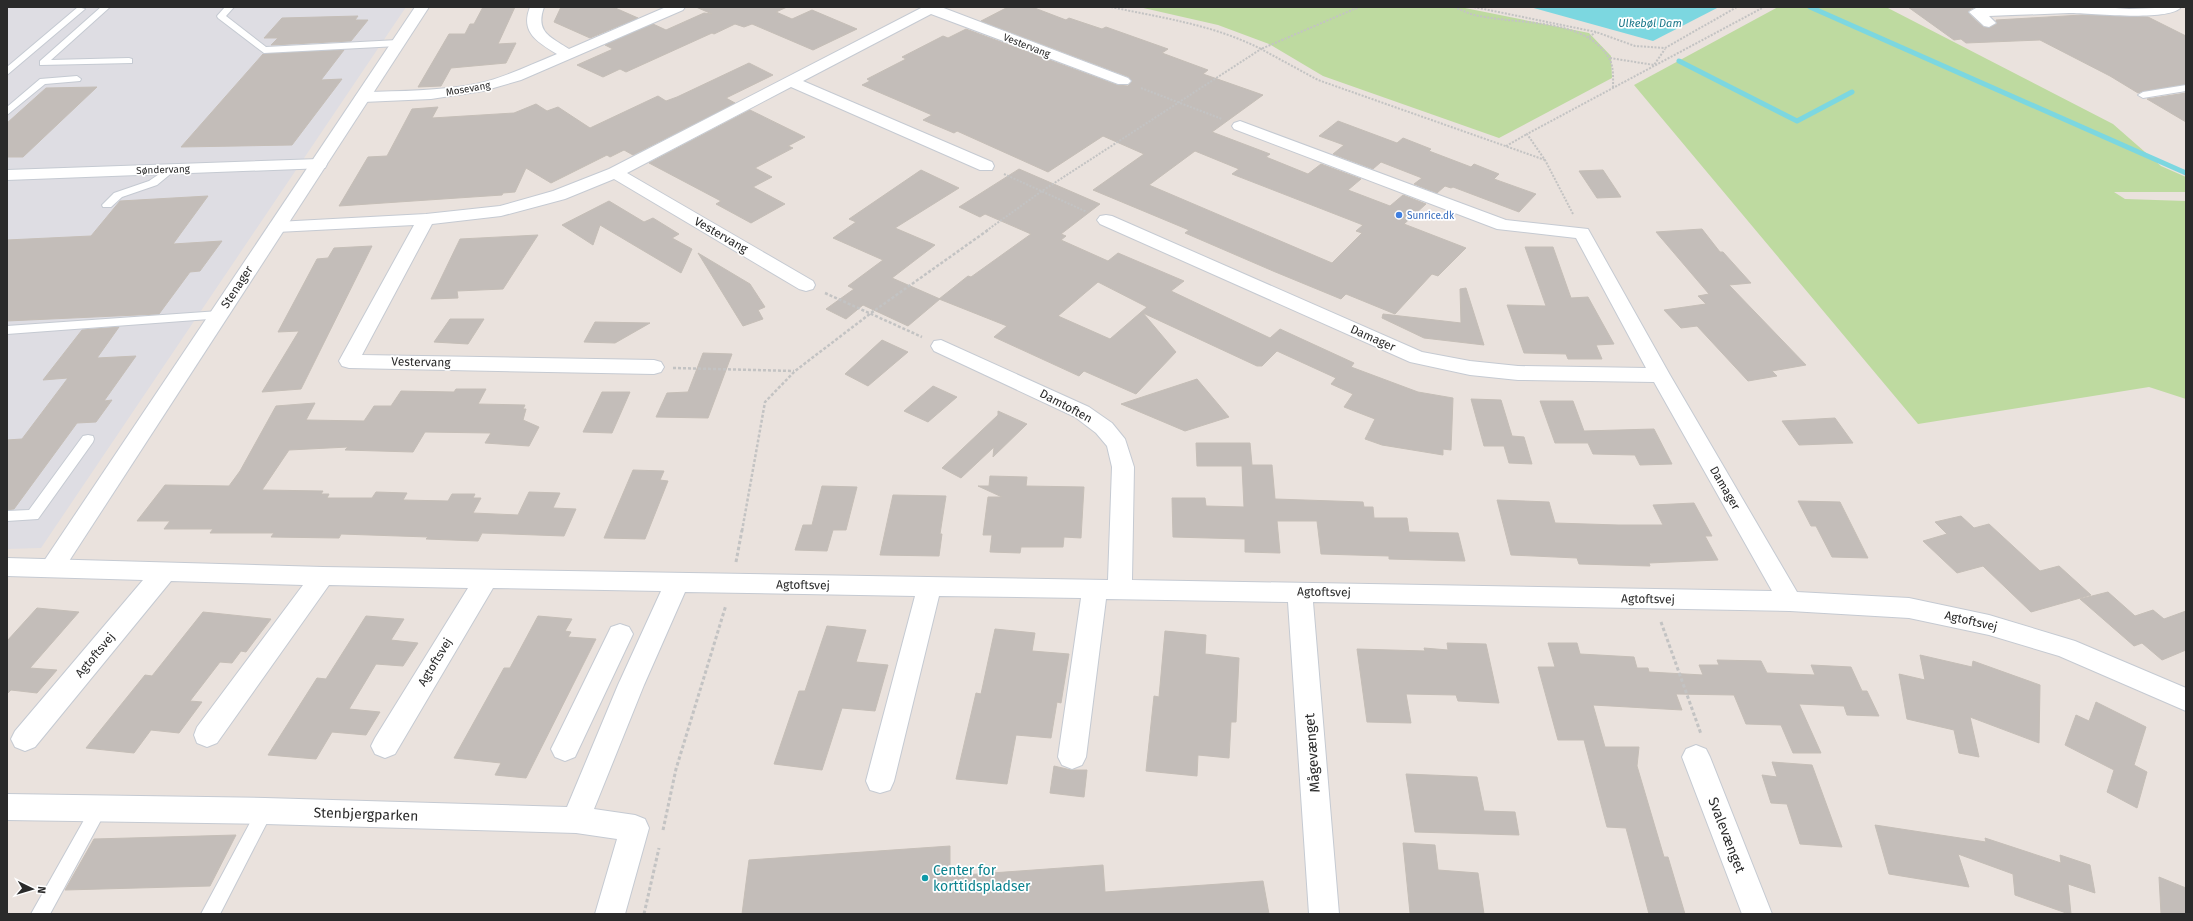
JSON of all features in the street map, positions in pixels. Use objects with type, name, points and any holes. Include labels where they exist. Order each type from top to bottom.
[{"type":"street","name":"Stenager","points":[[52,568],[422,7]]},
{"type":"street","points":[[536,7],[532,27],[539,37],[568,55]]},
{"type":"street","name":"Mosevang","points":[[363,97],[431,94],[478,88],[516,77],[678,7]]},
{"type":"street","points":[[1989,23],[1976,12],[2071,9],[2129,13],[2174,7]]},
{"type":"street","name":"Vestervang","points":[[277,227],[426,219],[501,211],[559,195],[615,173],[933,8],[1123,81]]},
{"type":"street","points":[[791,82],[986,166]]},
{"type":"street","points":[[1240,126],[1503,225],[1582,233]]},
{"type":"street","name":"Søndervang","points":[[7,174],[319,164]]},
{"type":"street","name":"Vestervang","points":[[615,173],[806,284]]},
{"type":"street","name":"Vestervang","points":[[426,219],[350,361],[654,367]]},
{"type":"street","name":"Damager","points":[[1106,220],[1417,357],[1470,368],[1518,373],[1660,375]]},
{"type":"street","name":"Damager","points":[[1582,233],[1660,375],[1790,601]]},
{"type":"street","name":"Damtoften","points":[[941,346],[1082,412],[1104,428],[1117,444],[1124,466],[1120,590]]},
{"type":"street","name":"Agtoftsvej","points":[[8,568],[323,576],[1790,601],[1909,608],[1989,625],[2066,648],[2186,700]]},
{"type":"street","name":"Agtoftsvej","points":[[25,739],[164,572]]},
{"type":"street","points":[[207,735],[323,576]]},
{"type":"street","name":"Agtoftsvej","points":[[385,746],[486,579]]},
{"type":"street","points":[[576,820],[631,685],[677,582]]},
{"type":"street","points":[[880,781],[929,587]]},
{"type":"street","points":[[1072,757],[1095,589]]},
{"type":"street","name":"Mågevænget","points":[[1300,592],[1324,914]]},
{"type":"street","points":[[565,749],[620,634]]},
{"type":"street","points":[[596,686],[631,685]]},
{"type":"street","name":"Svalevænget","points":[[1696,757],[1757,914]]},
{"type":"street","name":"Stenbjergparken","points":[[7,807],[266,811],[576,820],[635,828],[610,914]]},
{"type":"lane","points":[[36,63],[106,7]]},
{"type":"lane","points":[[230,7],[221,16],[264,50],[398,43]]},
{"type":"lane","points":[[7,72],[81,9]]},
{"type":"lane","points":[[17,64],[129,61]]},
{"type":"lane","points":[[7,112],[43,81],[77,79]]},
{"type":"lane","points":[[2143,95],[2186,88]]},
{"type":"lane","points":[[107,206],[118,196],[153,183],[171,169]]},
{"type":"lane","points":[[7,330],[219,315]]},
{"type":"lane","points":[[7,516],[33,514],[88,439]]},
{"type":"lane","points":[[40,914],[99,809]]},
{"type":"lane","points":[[210,914],[266,811]]},
{"type":"path","points":[[1110,7],[1214,29],[1239,36],[1318,80],[1545,160]]},
{"type":"path","points":[[661,838],[676,769],[732,583],[765,402],[795,371],[871,313],[1042,192],[1261,49],[1359,7]]},
{"type":"path","points":[[1454,7],[1471,14],[1569,30],[1589,37],[1601,46],[1610,58],[1613,70],[1613,88]]},
{"type":"path","points":[[1474,7],[1596,32],[1635,46],[1665,48]]},
{"type":"path","points":[[1654,65],[1665,48],[1737,7]]},
{"type":"path","points":[[1506,147],[1526,134],[1764,7]]},
{"type":"path","points":[[1589,37],[1596,32]]},
{"type":"path","points":[[1610,58],[1654,65]]},
{"type":"path","points":[[1123,81],[1240,126]]},
{"type":"path","points":[[1526,134],[1545,160],[1582,233]]},
{"type":"path","points":[[986,166],[1106,220]]},
{"type":"path","points":[[806,284],[941,346]]},
{"type":"path","points":[[654,367],[795,371]]},
{"type":"path","points":[[1653,599],[1705,744],[1696,757]]},
{"type":"path","points":[[644,914],[659,846]]},
{"type":"shaded area","points":[[7,7],[406,7],[41,548],[7,549]]},
{"type":"green space","points":[[1139,7],[1460,7],[1589,33],[1611,56],[1612,78],[1499,138],[1323,76],[1269,44],[1218,25]]},
{"type":"green space","points":[[1778,7],[1886,7],[2113,124],[2161,166],[2186,177],[2186,192],[2114,192],[2125,199],[2186,201],[2186,399],[2149,387],[1918,424],[1634,85]]},
{"type":"water","name":"Ulkebøl Dam","points":[[1530,7],[1719,7],[1653,41]]},
{"type":"building","points":[[483,7],[515,7],[498,44],[516,43],[506,63],[451,68],[441,86],[418,87],[449,34],[465,34],[470,24],[474,24]]},
{"type":"building","points":[[561,7],[613,7],[638,18],[590,38],[554,22]]},
{"type":"building","points":[[696,7],[787,7],[776,12],[792,19],[812,10],[857,29],[813,50],[752,24],[744,27],[735,24],[626,72],[620,69],[603,77],[577,65],[613,49],[605,45],[653,24],[666,30],[704,13],[712,14]]},
{"type":"building","points":[[1008,7],[1032,7],[1066,20],[1069,18],[1102,29],[1106,27],[1168,49],[1162,53],[1208,70],[1203,74],[1263,95],[1212,132],[1270,154],[1266,157],[1308,174],[1321,164],[1361,179],[1348,190],[1390,206],[1403,195],[1426,204],[1404,224],[1466,248],[1438,276],[1432,274],[1395,314],[1346,294],[1341,299],[1185,233],[1189,230],[1093,190],[1144,154],[1103,136],[1048,172],[957,131],[954,133],[923,120],[932,115],[862,85],[870,81],[867,79],[906,59],[902,57],[943,36],[948,38],[966,29],[1117,85],[1128,86],[1132,82],[1129,77],[981,21]],"holes":[[[1195,151],[1239,169],[1232,174],[1363,225],[1356,231],[1362,233],[1332,263],[1149,185]]]},
{"type":"building","points":[[1908,7],[1975,7],[1968,11],[1968,13],[1983,27],[1989,28],[1997,24],[1996,20],[2082,15],[2148,17],[2186,36],[2186,84],[2138,93],[2110,76],[2040,40],[1966,43],[1961,39],[1954,40]]},
{"type":"building","points":[[358,16],[355,20],[368,20],[351,41],[271,45],[278,38],[264,38],[282,18]]},
{"type":"building","points":[[344,50],[321,80],[342,79],[292,145],[181,147],[263,54]]},
{"type":"building","points":[[749,63],[773,75],[726,98],[735,103],[633,155],[624,150],[610,157],[607,155],[551,183],[526,168],[515,192],[503,193],[502,195],[339,206],[368,157],[387,156],[412,109],[438,107],[432,118],[514,113],[536,104],[547,111],[558,107],[590,128],[658,96],[666,101],[677,97]]},
{"type":"building","points":[[97,87],[23,157],[7,157],[7,123],[46,88]]},
{"type":"building","points":[[2186,93],[2186,122],[2147,99]]},
{"type":"building","points":[[750,110],[805,137],[788,146],[793,148],[755,168],[772,177],[753,187],[785,204],[751,223],[716,204],[721,201],[649,163]]},
{"type":"building","points":[[1338,121],[1397,143],[1403,138],[1431,149],[1429,151],[1471,167],[1474,164],[1499,174],[1494,179],[1536,194],[1519,212],[1453,187],[1451,188],[1445,186],[1437,193],[1414,184],[1422,178],[1381,162],[1373,169],[1333,154],[1344,145],[1319,136]]},
{"type":"building","points":[[1019,169],[1100,204],[1061,234],[1066,236],[1061,240],[1108,261],[1118,253],[1184,281],[1171,291],[1270,338],[1280,329],[1354,363],[1351,367],[1418,392],[1453,398],[1451,450],[1443,449],[1443,455],[1382,445],[1365,439],[1375,419],[1344,407],[1353,394],[1331,384],[1336,378],[1277,351],[1262,366],[1257,366],[1143,313],[1176,352],[1136,394],[1084,371],[1079,376],[994,337],[1007,326],[939,299],[968,276],[971,277],[1031,234],[985,214],[980,217],[959,207]],"holes":[[[1098,282],[1147,307],[1110,339],[1058,316]]]},
{"type":"building","points":[[921,170],[959,188],[895,228],[935,245],[892,278],[940,299],[908,326],[863,305],[846,319],[826,309],[854,289],[848,286],[883,260],[833,238],[856,222],[849,219]]},
{"type":"building","points":[[1603,170],[1621,197],[1597,198],[1579,171]]},
{"type":"building","points":[[208,196],[173,244],[222,241],[200,271],[190,272],[159,314],[7,321],[7,240],[91,236],[120,201]]},
{"type":"building","points":[[609,201],[644,222],[653,218],[679,234],[672,238],[692,249],[681,273],[600,225],[593,245],[562,225]]},
{"type":"building","points":[[1702,229],[1720,252],[1723,252],[1751,283],[1729,285],[1806,365],[1772,371],[1777,376],[1748,381],[1697,326],[1681,328],[1664,310],[1706,304],[1698,296],[1709,294],[1656,232]]},
{"type":"building","points":[[538,235],[503,289],[457,291],[458,298],[431,299],[460,239]]},
{"type":"building","points":[[372,246],[301,389],[262,392],[299,331],[278,332],[317,259],[328,258],[334,248]]},
{"type":"building","points":[[1525,247],[1553,247],[1571,298],[1588,297],[1614,344],[1596,345],[1602,359],[1568,359],[1566,354],[1524,353],[1507,305],[1546,306]]},
{"type":"building","points":[[698,253],[750,284],[765,307],[758,310],[763,319],[743,326]]},
{"type":"building","points":[[1466,288],[1484,345],[1424,338],[1382,318],[1383,314],[1461,323],[1460,289]]},
{"type":"building","points":[[450,319],[484,319],[468,344],[434,342]]},
{"type":"building","points":[[595,322],[650,323],[615,343],[584,342]]},
{"type":"building","points":[[119,327],[97,358],[136,356],[104,401],[112,400],[96,422],[77,423],[14,509],[7,510],[7,440],[22,439],[68,378],[43,380],[82,330]]},
{"type":"building","points":[[882,340],[908,352],[868,386],[845,374]]},
{"type":"building","points":[[703,353],[732,354],[708,418],[656,417],[667,393],[688,392]]},
{"type":"building","points":[[1197,379],[1229,417],[1185,431],[1121,404]]},
{"type":"building","points":[[933,386],[957,397],[928,422],[904,411]]},
{"type":"building","points":[[456,389],[486,389],[478,404],[525,405],[523,409],[526,409],[523,420],[539,427],[529,446],[485,443],[491,433],[425,432],[413,452],[345,450],[348,447],[289,450],[262,490],[323,491],[321,494],[329,494],[327,498],[372,498],[376,492],[407,493],[403,500],[448,501],[452,494],[475,494],[473,498],[481,498],[473,513],[518,515],[529,492],[560,493],[553,508],[576,509],[564,536],[482,533],[478,541],[426,539],[428,537],[341,534],[339,538],[271,537],[274,533],[210,533],[213,529],[164,529],[170,521],[137,521],[165,485],[229,486],[240,471],[276,406],[315,403],[306,420],[364,421],[374,406],[391,406],[401,391],[454,392]]},
{"type":"building","points":[[602,392],[630,392],[612,433],[583,432]]},
{"type":"building","points":[[1471,399],[1501,400],[1512,436],[1524,437],[1532,464],[1509,463],[1504,446],[1484,446]]},
{"type":"building","points":[[1540,401],[1573,401],[1584,431],[1654,429],[1672,464],[1640,465],[1635,455],[1593,454],[1588,443],[1555,443]]},
{"type":"building","points":[[998,411],[1027,424],[993,457],[994,447],[961,478],[942,468],[998,415]]},
{"type":"building","points":[[1835,418],[1853,443],[1799,445],[1782,421]]},
{"type":"building","points":[[1196,443],[1250,443],[1252,465],[1272,465],[1275,499],[1363,502],[1364,507],[1373,507],[1374,518],[1407,518],[1409,532],[1458,533],[1465,561],[1389,559],[1389,556],[1321,554],[1317,521],[1277,521],[1280,553],[1245,552],[1245,539],[1173,537],[1172,498],[1205,498],[1206,506],[1244,507],[1242,466],[1197,466]]},
{"type":"building","points":[[633,470],[664,471],[660,480],[668,481],[645,539],[604,538]]},
{"type":"building","points":[[990,476],[1027,477],[1026,486],[1084,487],[1081,538],[1064,537],[1063,547],[1021,547],[1020,553],[990,552],[992,535],[983,535],[988,497],[1002,497],[978,486],[989,486]]},
{"type":"building","points":[[822,486],[857,487],[846,530],[833,530],[827,551],[795,550],[803,525],[812,525]]},
{"type":"building","points":[[893,495],[946,496],[940,534],[942,534],[939,556],[880,555]]},
{"type":"building","points":[[1497,500],[1549,502],[1555,523],[1618,525],[1663,525],[1653,505],[1694,503],[1712,536],[1705,536],[1718,560],[1649,563],[1650,566],[1579,564],[1577,558],[1511,555]]},
{"type":"building","points":[[1798,501],[1840,502],[1868,558],[1832,557],[1816,526],[1811,526]]},
{"type":"building","points":[[1961,516],[1974,528],[1989,524],[2040,571],[2059,566],[2091,595],[2031,612],[1983,566],[1957,573],[1923,541],[1947,534],[1935,522]]},
{"type":"building","points":[[2108,592],[2135,616],[2153,610],[2164,619],[2186,611],[2186,650],[2162,660],[2142,643],[2134,646],[2080,599]]},
{"type":"building","points":[[37,608],[79,612],[30,668],[57,670],[37,693],[11,690],[7,694],[7,641]]},
{"type":"building","points":[[203,612],[271,619],[246,652],[241,651],[232,663],[220,662],[190,701],[202,702],[179,733],[151,730],[134,753],[86,748],[145,675],[152,676]]},
{"type":"building","points":[[366,616],[404,619],[391,640],[418,643],[403,666],[376,664],[349,709],[380,712],[366,735],[332,732],[316,759],[268,755],[317,678],[326,679]]},
{"type":"building","points":[[538,616],[572,619],[565,631],[571,632],[568,637],[596,639],[526,778],[495,775],[501,763],[454,758],[504,668],[510,668]]},
{"type":"building","points":[[827,626],[866,630],[856,662],[888,665],[875,711],[842,708],[822,770],[774,764],[799,691],[805,691]]},
{"type":"building","points":[[995,629],[1035,633],[1032,651],[1069,654],[1061,703],[1057,702],[1051,738],[1016,735],[1007,784],[956,779],[976,693],[981,694]]},
{"type":"building","points":[[1165,631],[1206,635],[1205,654],[1239,658],[1236,722],[1231,722],[1229,758],[1198,755],[1197,776],[1146,771],[1154,696],[1159,697]]},
{"type":"building","points":[[1447,643],[1486,644],[1499,703],[1458,701],[1456,695],[1406,694],[1411,723],[1367,722],[1357,649],[1425,651],[1424,648],[1448,650]]},
{"type":"building","points":[[1548,643],[1577,643],[1580,654],[1634,657],[1637,668],[1648,668],[1649,672],[1703,675],[1699,665],[1719,665],[1717,660],[1761,661],[1767,673],[1815,675],[1811,665],[1851,667],[1862,691],[1867,691],[1879,716],[1847,715],[1844,706],[1799,704],[1821,753],[1793,753],[1781,725],[1746,724],[1734,695],[1676,694],[1682,710],[1593,705],[1605,747],[1639,747],[1637,766],[1664,857],[1668,857],[1685,914],[1649,914],[1626,828],[1607,827],[1584,740],[1558,740],[1538,667],[1555,667]]},
{"type":"building","points":[[1920,655],[1972,667],[1973,661],[2040,685],[2039,743],[1970,717],[1979,757],[1959,753],[1954,730],[1907,719],[1899,674],[1925,680]]},
{"type":"building","points":[[2096,702],[2146,727],[2134,765],[2147,772],[2137,808],[2107,792],[2114,770],[2065,745],[2076,715],[2089,721]]},
{"type":"building","points":[[1772,762],[1812,765],[1842,847],[1800,844],[1787,804],[1771,803],[1762,775],[1777,777]]},
{"type":"building","points":[[1054,766],[1071,770],[1087,770],[1084,797],[1050,793]]},
{"type":"building","points":[[1406,774],[1477,777],[1484,811],[1515,812],[1519,835],[1415,832]]},
{"type":"building","points":[[1875,825],[1986,842],[1985,838],[2061,863],[2060,855],[2090,865],[2095,893],[2068,884],[2071,914],[2069,914],[2015,895],[2013,874],[1958,854],[1969,887],[1889,874]]},
{"type":"building","points":[[236,835],[210,886],[65,890],[94,839]]},
{"type":"building","points":[[1403,843],[1435,845],[1438,870],[1478,873],[1484,914],[1410,913]]},
{"type":"building","name":"Center for korttidspladser","points":[[950,846],[950,876],[1103,865],[1105,892],[1263,881],[1269,914],[742,914],[749,860]]},
{"type":"building","points":[[2159,877],[2186,888],[2186,914],[2161,914]]},
{"type":"waterway","points":[[1810,7],[2186,173]]},
{"type":"waterway","points":[[1679,61],[1797,121],[1852,92]]},
{"type":"place","name":"Sunrice.dk","points":[[1399,215]]},
{"type":"place","name":"Center for korttidspladser","points":[[925,878]]}]
